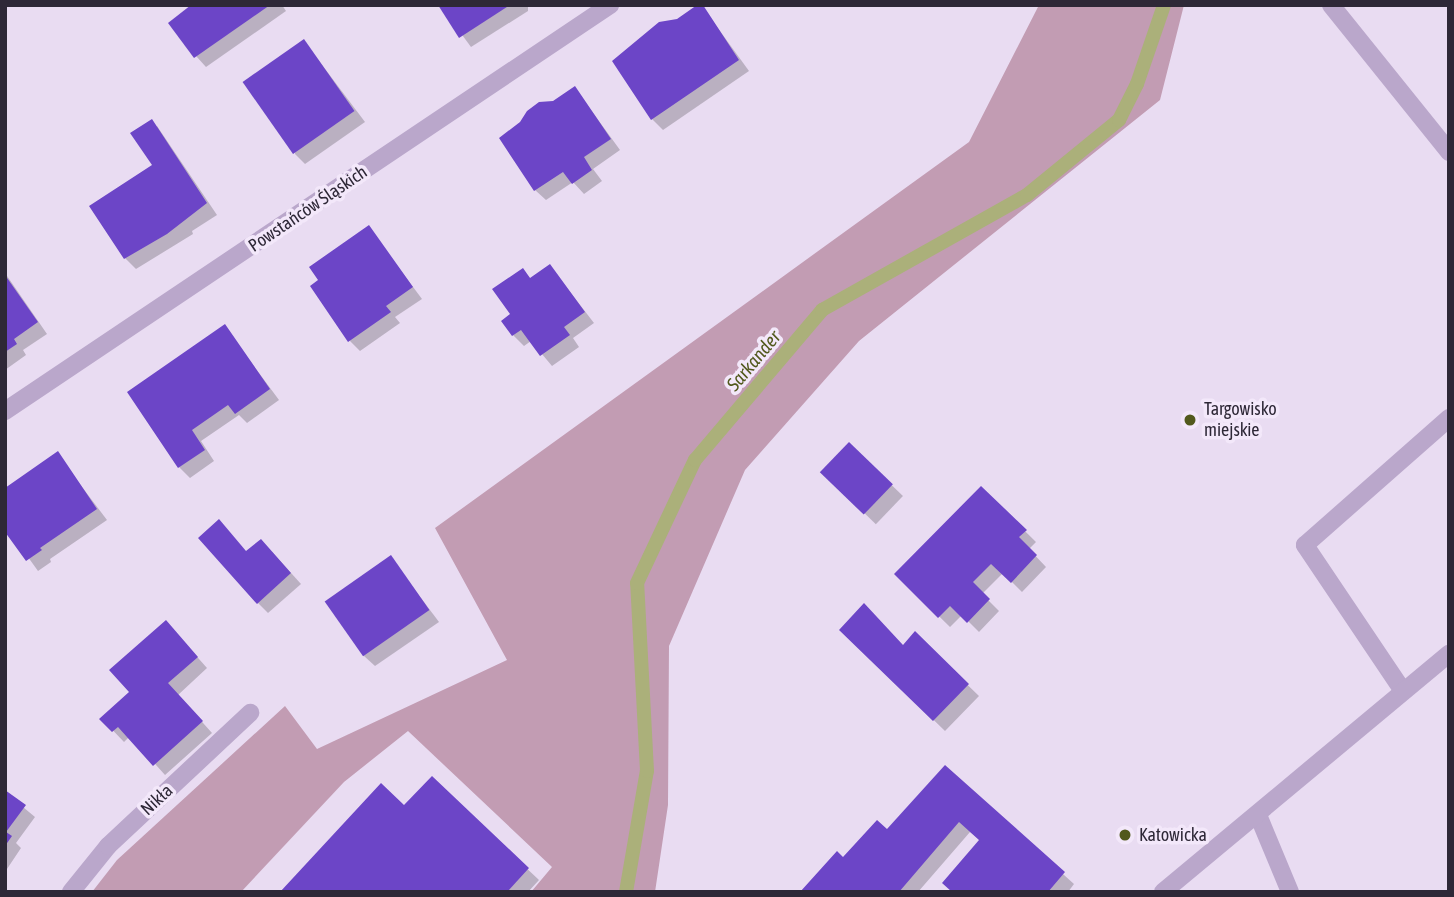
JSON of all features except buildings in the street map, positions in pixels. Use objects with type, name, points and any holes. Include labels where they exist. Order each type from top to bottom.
[{"type":"street","name":"Powstańców Śląskich","points":[[5,411],[610,5]]},
{"type":"street","points":[[1331,5],[1449,152]]},
{"type":"street","points":[[1403,691],[1360,623],[1304,545],[1449,418]]},
{"type":"street","points":[[1163,892],[1195,862],[1258,815],[1449,654]]},
{"type":"street","name":"Nikła","points":[[71,892],[108,846],[250,713]]},
{"type":"street","points":[[1258,815],[1290,892]]},
{"type":"shaded area","points":[[1039,5],[1184,5],[1160,100],[859,341],[745,470],[669,646],[668,805],[655,892],[531,892],[552,867],[408,731],[344,782],[241,892],[92,892],[117,860],[285,706],[317,749],[507,660],[435,528],[969,142]]},
{"type":"waterway","name":"Sarkander","points":[[626,892],[647,771],[637,583],[695,460],[822,310],[1027,195],[1119,120],[1137,84],[1164,5]]},
{"type":"place","name":"Targowisko miejskie","points":[[1190,420]]},
{"type":"place","name":"Katowicka","points":[[1125,835]]}]
